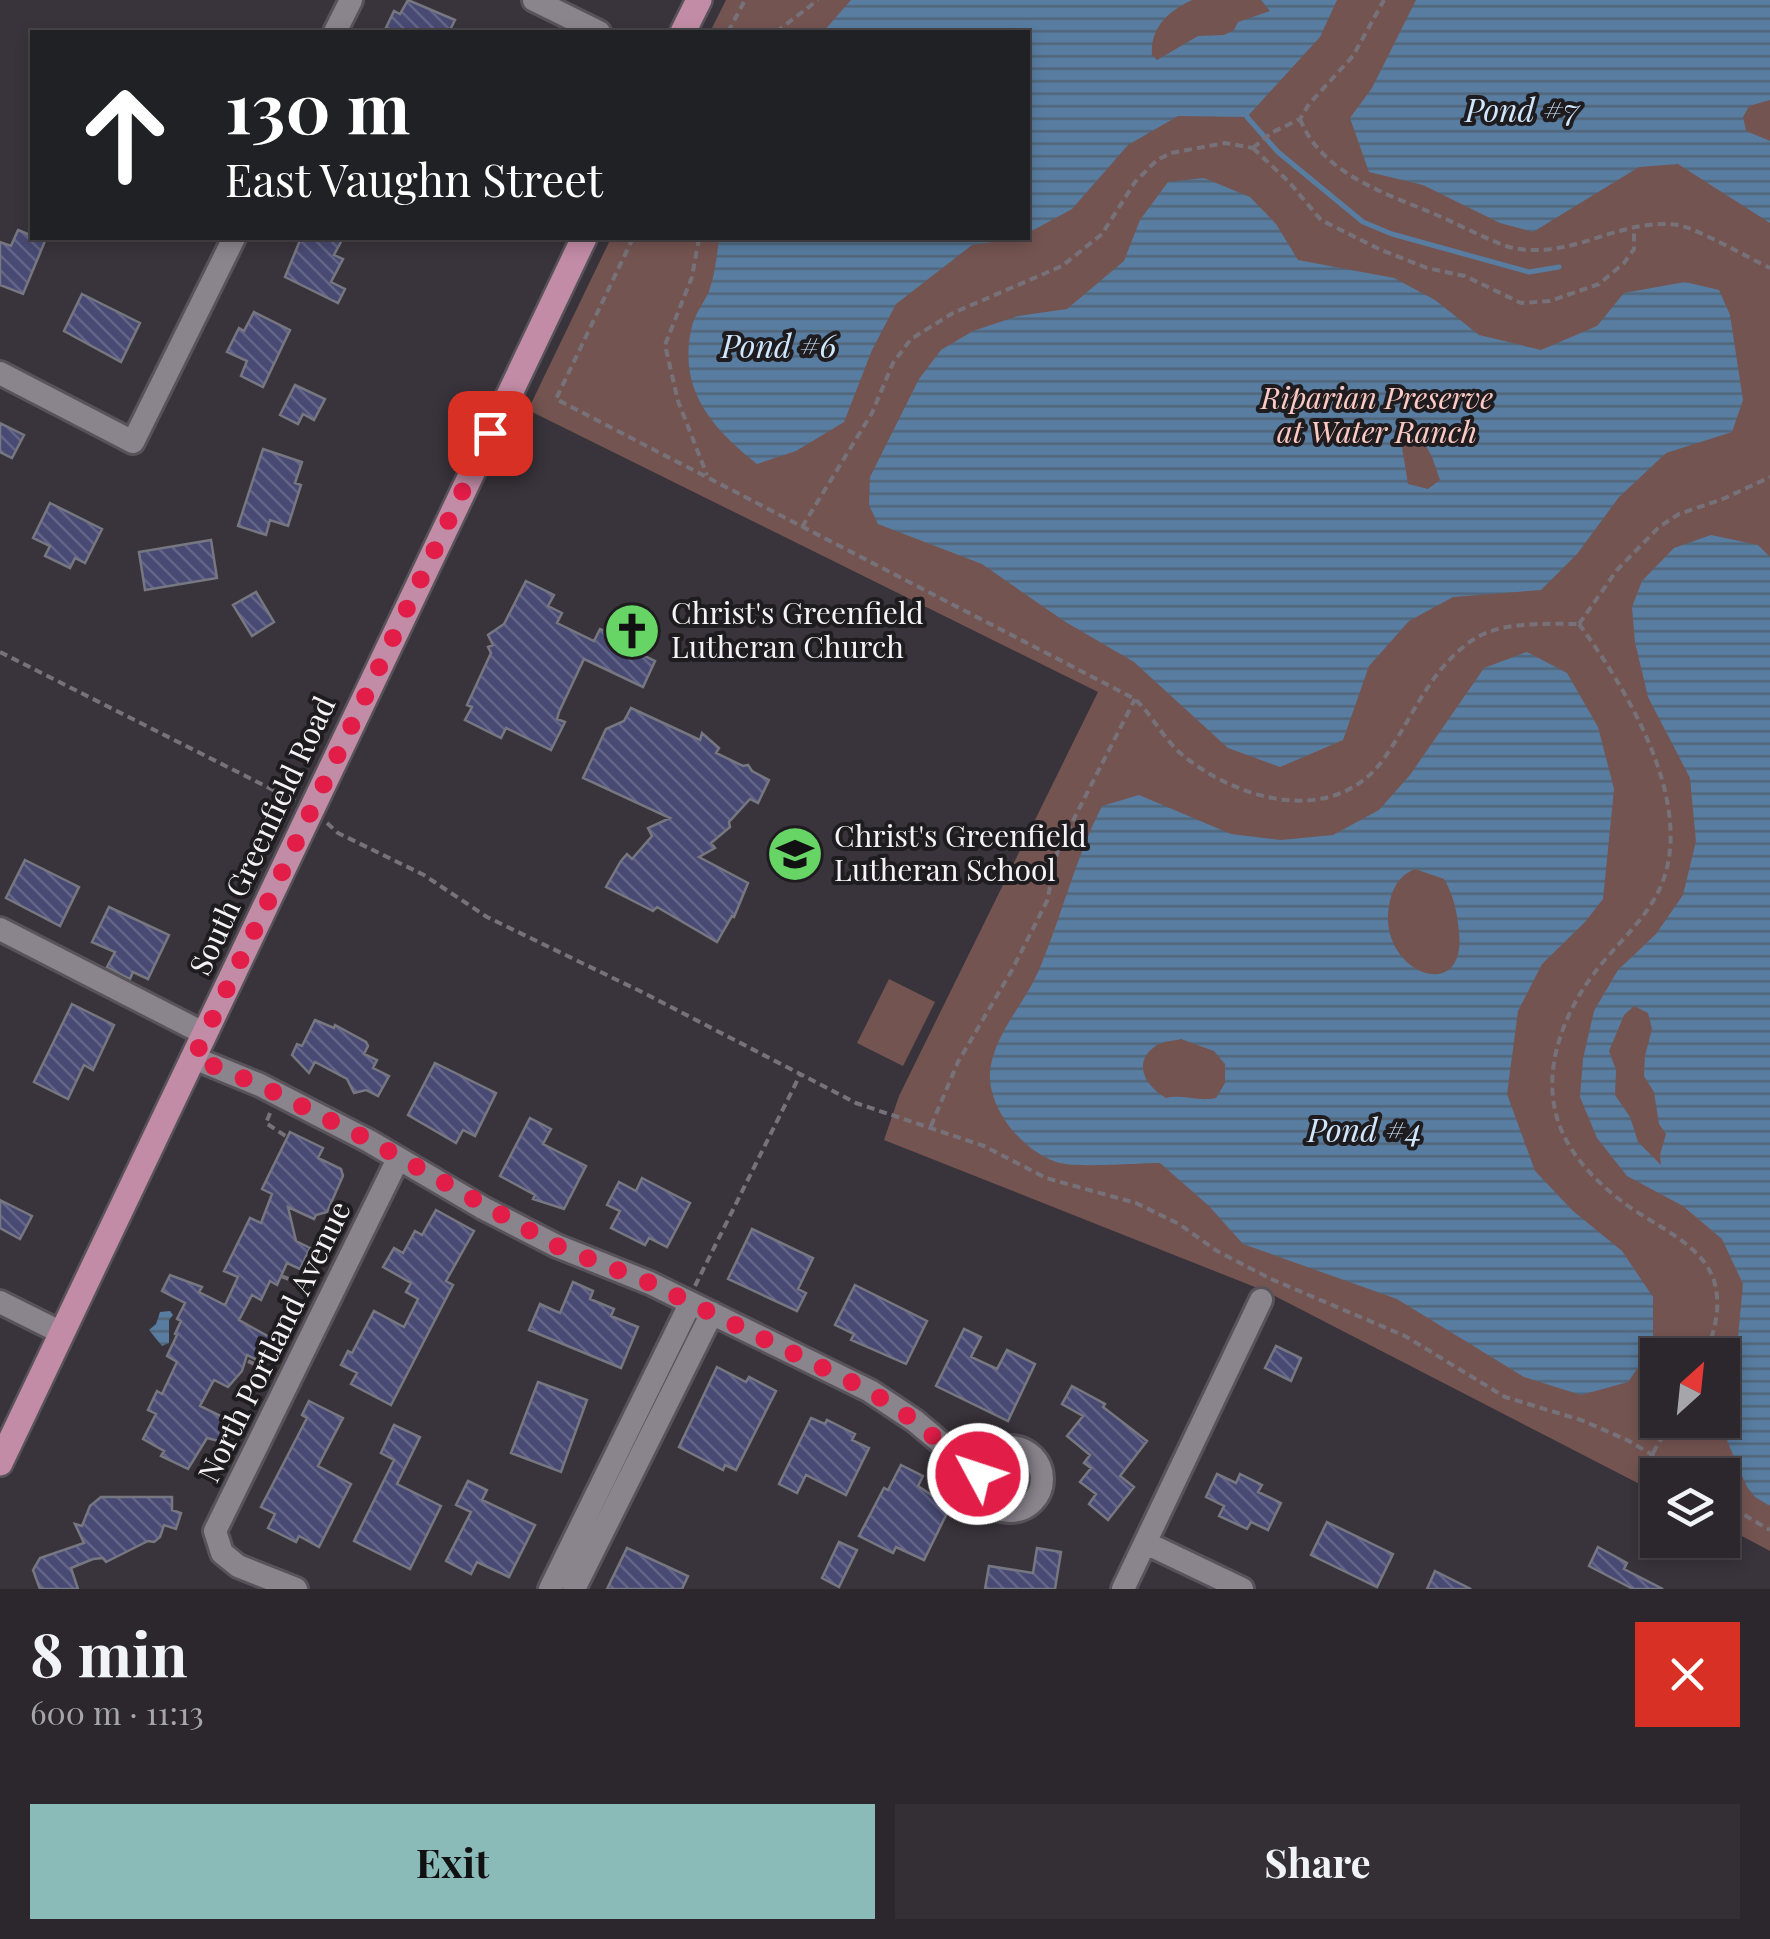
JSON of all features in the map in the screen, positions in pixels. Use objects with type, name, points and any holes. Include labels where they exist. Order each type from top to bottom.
[{"type":"main road","points":[[684,30],[699,0]]},
{"type":"main road","name":"South Greenfield Road","points":[[0,1463],[583,240]]},
{"type":"street","points":[[336,30],[351,0]]},
{"type":"street","points":[[534,0],[594,30]]},
{"type":"street","points":[[0,373],[133,442],[233,240]]},
{"type":"street","points":[[0,929],[205,1034]]},
{"type":"street","points":[[194,1058],[279,1095],[557,1246],[699,1301],[870,1391],[915,1421],[978,1474]]},
{"type":"street","name":"North Portland Avenue","points":[[296,1589],[238,1566],[222,1553],[214,1531],[398,1158]]},
{"type":"street","points":[[1123,1589],[1261,1300]]},
{"type":"street","points":[[574,1589],[628,1454],[699,1301]]},
{"type":"street","points":[[0,1302],[62,1333]]},
{"type":"street","points":[[550,1589],[628,1454]]},
{"type":"street","points":[[1146,1543],[1242,1589]]},
{"type":"path","points":[[729,30],[745,0]]},
{"type":"path","points":[[779,30],[818,0]]},
{"type":"path","points":[[1253,148],[1271,133],[1300,119],[1353,56],[1384,0]]},
{"type":"path","points":[[1300,119],[1308,140],[1329,161],[1351,175],[1394,200],[1508,247],[1528,252],[1555,251],[1634,228],[1664,224],[1684,226],[1768,269]]},
{"type":"path","points":[[802,527],[872,413],[892,363],[911,339],[953,313],[1062,266],[1102,234],[1135,182],[1156,160],[1171,153],[1225,143],[1253,148],[1321,220],[1379,249],[1428,268],[1465,276],[1521,304],[1550,300],[1599,284],[1624,264],[1634,249],[1634,228]]},
{"type":"path","points":[[632,240],[556,399],[1135,699],[1176,749],[1240,791],[1282,801],[1318,799],[1349,789],[1381,763],[1425,690],[1441,669],[1477,636],[1527,626],[1579,624]]},
{"type":"path","points":[[699,240],[692,277],[665,345],[678,401],[708,478]]},
{"type":"path","points":[[1579,624],[1617,570],[1659,527],[1679,514],[1770,478]]},
{"type":"path","points":[[1579,624],[1602,656],[1663,778],[1671,827],[1670,852],[1665,875],[1648,911],[1595,973],[1558,1039],[1554,1106],[1573,1152],[1593,1176],[1622,1202],[1697,1253],[1709,1268],[1718,1307],[1710,1338]]},
{"type":"path","points":[[0,652],[275,788],[338,832],[424,875],[487,917],[800,1075],[888,1116],[984,1146],[1046,1178],[1136,1204],[1188,1229],[1218,1251],[1271,1278],[1405,1336],[1505,1397],[1581,1420],[1659,1458]]},
{"type":"path","points":[[930,1126],[958,1062],[1047,902],[1058,850],[1135,699]]},
{"type":"path","points":[[699,1301],[800,1075]]},
{"type":"path","points":[[279,1095],[266,1124],[287,1137]]},
{"type":"path","points":[[282,1276],[329,1298]]},
{"type":"path","points":[[248,1361],[288,1382]]},
{"type":"path","points":[[1653,1454],[1662,1438]]},
{"type":"path","points":[[1740,1512],[1770,1530]]},
{"type":"green space","name":"Riparian Preserve at Water Ranch","points":[[726,0],[1770,0],[1770,1551],[1740,1535],[1740,1458],[1640,1458],[1640,1484],[1265,1291],[884,1140],[899,1096],[1098,692],[528,410],[610,240],[1030,240],[1030,30],[711,30]]},
{"type":"green space","points":[[889,979],[935,1002],[903,1066],[857,1043]]},
{"type":"water","points":[[851,0],[1192,0],[1175,9],[1157,29],[1152,55],[1157,60],[1198,36],[1224,35],[1234,30],[1238,22],[1270,11],[1261,0],[1337,0],[1320,37],[1247,117],[1178,116],[1128,145],[1072,209],[1030,232],[1030,30],[825,30]]},
{"type":"water","name":"Pond #7","points":[[1416,0],[1770,0],[1770,100],[1749,106],[1743,117],[1746,131],[1770,141],[1770,223],[1678,164],[1639,167],[1533,232],[1500,223],[1423,185],[1369,172],[1350,118],[1372,88]]},
{"type":"water","points":[[1204,178],[1250,197],[1276,224],[1298,260],[1394,278],[1435,300],[1479,335],[1541,350],[1597,326],[1624,293],[1685,282],[1719,290],[1730,315],[1743,400],[1732,432],[1666,453],[1619,497],[1577,554],[1541,590],[1453,597],[1409,621],[1369,666],[1343,740],[1280,767],[1228,748],[1134,662],[1064,621],[982,564],[878,524],[869,505],[870,477],[919,379],[941,350],[973,331],[1018,316],[1067,309],[1124,261],[1140,220],[1168,182]],"holes":[[[1405,431],[1429,450],[1440,480],[1428,489],[1408,484],[1401,441]]]},
{"type":"water","name":"Pond #6","points":[[719,240],[1006,240],[972,245],[896,304],[872,350],[844,422],[796,451],[757,464],[712,421],[694,388],[689,369],[692,326],[716,265]]},
{"type":"water","points":[[1711,535],[1758,545],[1770,557],[1770,1506],[1747,1487],[1740,1471],[1740,1458],[1734,1458],[1727,1438],[1740,1438],[1738,1338],[1743,1284],[1722,1239],[1683,1206],[1627,1176],[1597,1138],[1580,1097],[1583,1059],[1594,1011],[1618,970],[1656,934],[1683,895],[1696,841],[1690,778],[1648,697],[1635,642],[1632,607],[1642,581],[1674,548]],"holes":[[[1634,1006],[1648,1013],[1652,1029],[1644,1076],[1654,1092],[1659,1124],[1666,1134],[1661,1165],[1638,1142],[1630,1117],[1615,1095],[1616,1070],[1609,1051],[1624,1015]]]},
{"type":"water","name":"Pond #4","points":[[1527,652],[1567,673],[1598,727],[1614,789],[1603,899],[1542,964],[1518,1011],[1507,1094],[1535,1171],[1573,1211],[1622,1251],[1653,1297],[1653,1338],[1640,1338],[1640,1365],[1628,1382],[1581,1395],[1524,1377],[1397,1299],[1243,1244],[1209,1206],[1160,1163],[1081,1165],[1046,1158],[1020,1138],[993,1096],[990,1080],[994,1052],[1039,970],[1102,806],[1139,795],[1231,834],[1281,840],[1333,835],[1379,810],[1410,775],[1484,668]],"holes":[[[1415,869],[1444,879],[1456,911],[1458,955],[1450,969],[1437,974],[1422,972],[1396,948],[1389,929],[1389,906],[1400,879]],[[1181,1039],[1214,1051],[1225,1064],[1225,1083],[1216,1098],[1166,1098],[1152,1087],[1144,1073],[1144,1059],[1159,1044]]]},
{"type":"water","points":[[170,1311],[173,1315],[169,1320],[169,1343],[162,1346],[149,1330],[160,1312]]},
{"type":"building","points":[[408,0],[455,20],[450,30],[385,30],[394,11],[400,14]]},
{"type":"building","points":[[18,230],[30,235],[30,240],[45,241],[23,294],[0,285],[0,242],[11,246]]},
{"type":"building","points":[[300,240],[342,240],[334,255],[343,259],[331,282],[345,289],[338,303],[285,277]]},
{"type":"building","points":[[82,294],[140,323],[121,362],[64,331]]},
{"type":"building","points":[[254,312],[290,330],[263,387],[241,376],[247,361],[227,352],[239,328],[244,331]]},
{"type":"building","points":[[295,385],[325,399],[314,420],[303,414],[298,424],[280,415]]},
{"type":"building","points":[[0,423],[24,435],[12,458],[0,452]]},
{"type":"building","points":[[263,449],[302,462],[295,483],[301,485],[288,526],[270,520],[266,535],[238,526]]},
{"type":"building","points":[[50,503],[102,529],[85,563],[75,558],[70,568],[45,556],[50,546],[33,538]]},
{"type":"building","points":[[211,540],[217,578],[145,590],[139,552]]},
{"type":"building","points":[[526,581],[554,595],[548,606],[562,613],[557,623],[594,641],[613,615],[635,626],[645,656],[655,661],[643,687],[584,659],[559,712],[557,719],[565,722],[551,750],[506,728],[501,738],[465,720],[472,707],[467,705],[491,653],[488,647],[493,645],[488,635],[504,624]]},
{"type":"building","points":[[256,592],[274,622],[252,636],[233,605]]},
{"type":"building","points":[[631,708],[700,740],[702,733],[719,748],[716,753],[748,765],[769,780],[758,803],[750,799],[729,822],[730,827],[711,843],[715,848],[699,857],[748,883],[734,917],[717,942],[657,907],[653,911],[606,887],[627,854],[632,859],[652,836],[648,828],[670,818],[583,778],[606,729],[624,721]]},
{"type":"building","points":[[25,860],[79,887],[60,926],[6,898]]},
{"type":"building","points":[[109,907],[169,935],[148,979],[133,972],[130,979],[107,967],[115,952],[92,942]]},
{"type":"building","points":[[72,1004],[114,1025],[93,1070],[84,1065],[68,1099],[34,1082]]},
{"type":"building","points":[[315,1020],[334,1028],[335,1025],[366,1042],[364,1054],[377,1060],[373,1068],[389,1076],[378,1096],[366,1090],[354,1093],[347,1079],[315,1062],[309,1073],[292,1055],[297,1044],[302,1046]]},
{"type":"building","points":[[435,1063],[496,1093],[475,1136],[463,1130],[456,1143],[408,1115]]},
{"type":"building","points":[[530,1118],[551,1129],[543,1144],[586,1166],[564,1209],[533,1199],[535,1195],[500,1176]]},
{"type":"building","points":[[290,1132],[323,1148],[318,1158],[341,1169],[343,1176],[327,1212],[314,1219],[288,1207],[296,1241],[310,1248],[300,1269],[287,1263],[277,1285],[270,1281],[261,1300],[252,1295],[239,1320],[271,1338],[259,1361],[247,1355],[242,1371],[228,1387],[214,1380],[200,1406],[229,1420],[219,1441],[207,1438],[188,1469],[161,1456],[164,1451],[143,1439],[156,1414],[148,1410],[157,1391],[162,1394],[177,1362],[167,1356],[185,1303],[162,1291],[170,1275],[202,1287],[199,1292],[225,1305],[238,1277],[224,1271],[250,1218],[261,1223],[272,1194],[262,1189]]},
{"type":"building","points":[[642,1178],[690,1203],[667,1247],[649,1238],[645,1245],[611,1228],[620,1211],[607,1205],[619,1182],[636,1191]]},
{"type":"building","points":[[0,1200],[32,1216],[20,1239],[0,1228]]},
{"type":"building","points":[[436,1210],[474,1231],[446,1281],[453,1285],[391,1405],[351,1384],[357,1373],[341,1365],[348,1351],[352,1353],[374,1311],[404,1327],[418,1299],[406,1292],[411,1283],[383,1267],[394,1248],[403,1253],[415,1231],[422,1235]]},
{"type":"building","points":[[752,1229],[813,1258],[798,1289],[806,1293],[797,1311],[728,1279]]},
{"type":"building","points":[[573,1282],[593,1291],[590,1299],[614,1309],[611,1316],[638,1327],[621,1368],[529,1330],[540,1304],[560,1313]]},
{"type":"building","points":[[855,1285],[927,1321],[906,1364],[851,1340],[854,1334],[835,1325]]},
{"type":"building","points":[[964,1329],[981,1337],[971,1357],[997,1369],[1007,1350],[1035,1364],[1008,1421],[936,1386]]},
{"type":"building","points":[[1276,1346],[1301,1358],[1291,1381],[1265,1368]]},
{"type":"building","points":[[717,1367],[776,1391],[736,1470],[725,1465],[723,1470],[679,1447]]},
{"type":"building","points":[[538,1382],[587,1400],[561,1472],[511,1453]]},
{"type":"building","points":[[1072,1386],[1105,1404],[1103,1407],[1147,1441],[1120,1476],[1134,1487],[1108,1520],[1089,1504],[1096,1494],[1080,1482],[1091,1468],[1084,1463],[1090,1455],[1067,1436],[1083,1416],[1062,1404]]},
{"type":"building","points":[[309,1401],[343,1418],[318,1466],[351,1484],[319,1547],[299,1536],[296,1542],[268,1528],[275,1514],[261,1507],[307,1418],[302,1415]]},
{"type":"building","points":[[811,1418],[825,1424],[827,1420],[855,1434],[852,1440],[869,1448],[846,1495],[806,1475],[797,1493],[779,1484]]},
{"type":"building","points":[[394,1425],[420,1437],[397,1484],[441,1506],[410,1569],[354,1541],[394,1460],[381,1453]]},
{"type":"building","points":[[901,1465],[923,1476],[918,1486],[950,1507],[924,1560],[896,1547],[893,1553],[859,1536]]},
{"type":"building","points":[[1217,1474],[1236,1483],[1240,1474],[1262,1485],[1258,1492],[1281,1503],[1268,1530],[1251,1522],[1247,1529],[1219,1516],[1224,1506],[1206,1497]]},
{"type":"building","points":[[468,1481],[487,1490],[482,1500],[535,1525],[509,1577],[477,1562],[471,1574],[446,1561],[471,1512],[456,1505]]},
{"type":"building","points":[[101,1497],[172,1497],[172,1510],[181,1513],[176,1529],[164,1525],[154,1542],[148,1541],[106,1562],[103,1558],[93,1559],[71,1568],[78,1589],[40,1589],[33,1570],[40,1558],[84,1543],[75,1524],[82,1526],[90,1506]]},
{"type":"building","points":[[1327,1522],[1393,1554],[1377,1587],[1311,1555]]},
{"type":"building","points":[[839,1542],[857,1550],[839,1587],[822,1578]]},
{"type":"building","points":[[1598,1547],[1627,1563],[1624,1569],[1663,1589],[1633,1589],[1589,1566]]},
{"type":"building","points":[[627,1548],[688,1576],[682,1589],[607,1589]]},
{"type":"building","points":[[1037,1548],[1061,1552],[1055,1589],[985,1589],[989,1566],[1033,1573]]},
{"type":"building","points":[[1435,1571],[1471,1589],[1427,1589]]},
{"type":"waterway","points":[[1247,117],[1278,152],[1363,222],[1392,234],[1529,272],[1559,267]]},
{"type":"place","name":"Christ's Greenfield Lutheran Church","points":[[632,631]]},
{"type":"place","name":"Christ's Greenfield Lutheran School","points":[[795,854]]},
{"type":"route","points":[[490,433],[194,1058],[260,1085],[369,1140],[483,1208],[557,1246],[650,1283],[870,1391],[915,1421],[978,1474]]}]
